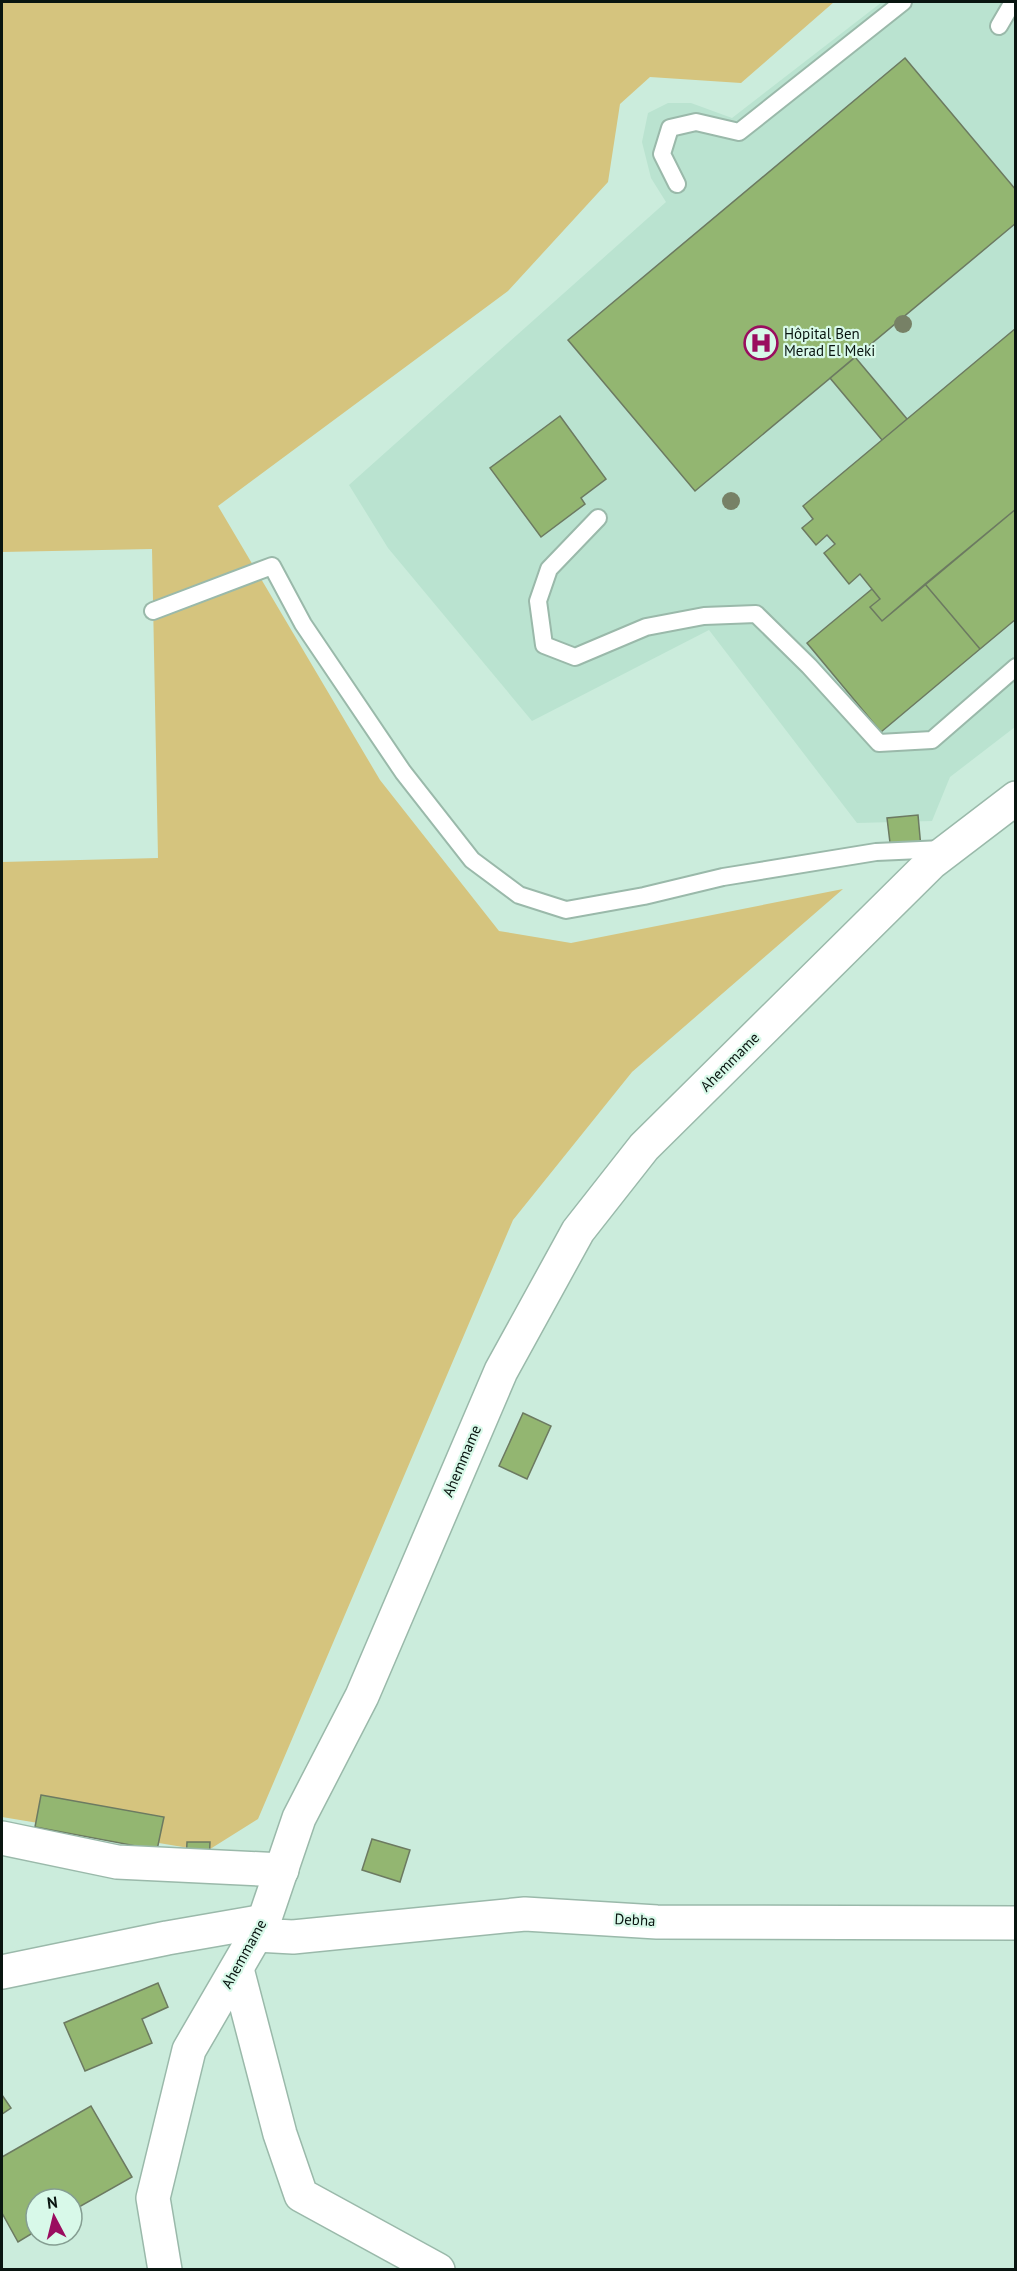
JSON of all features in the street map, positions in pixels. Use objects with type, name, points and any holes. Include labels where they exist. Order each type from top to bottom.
[{"type":"street","name":"Ahemmame","points":[[165,2270],[153,2198],[189,2050],[260,1928],[299,1818],[362,1696],[501,1371],[578,1231],[644,1147],[932,863],[1016,798]]},
{"type":"street","points":[[2,1838],[117,1862],[282,1870]]},
{"type":"street","name":"Debha","points":[[2,1972],[167,1938],[260,1928],[293,1937],[525,1914],[657,1922],[1016,1923]]},
{"type":"street","points":[[237,1969],[280,2134],[302,2195],[438,2270]]},
{"type":"lane","points":[[676,184],[662,154],[670,128],[696,122],[739,132],[903,2]]},
{"type":"lane","points":[[999,26],[1013,2]]},
{"type":"lane","points":[[598,518],[549,569],[538,601],[544,645],[575,657],[646,627],[704,616],[756,614],[809,666],[879,743],[932,740],[1016,667]]},
{"type":"lane","points":[[153,611],[272,566],[303,624],[403,772],[472,860],[519,895],[566,910],[644,896],[723,877],[876,852],[950,849]]},
{"type":"shaded area","points":[[2,2],[834,2],[741,83],[650,77],[620,104],[608,182],[508,291],[218,506],[380,780],[499,931],[571,943],[843,889],[632,1072],[513,1220],[258,1819],[207,1851],[2,1817],[2,862],[158,858],[152,549],[2,552]]},
{"type":"shaded area","name":"Hôpital Ben Merad El Meki","points":[[882,2],[1015,2],[1015,727],[950,777],[932,821],[857,823],[709,630],[532,721],[388,548],[349,485],[666,202],[651,178],[642,142],[648,113],[668,103],[691,103],[732,118]]},
{"type":"building","points":[[905,58],[1016,190],[1016,223],[695,491],[568,340]]},
{"type":"building","points":[[1016,328],[1016,509],[882,621],[870,607],[880,599],[860,574],[849,584],[824,553],[835,544],[827,535],[816,545],[802,528],[813,519],[803,506]]},
{"type":"building","points":[[855,357],[907,419],[882,440],[830,378]]},
{"type":"building","points":[[560,416],[606,479],[581,498],[585,504],[541,537],[490,468]]},
{"type":"building","points":[[1016,509],[1016,619],[980,649],[925,584]]},
{"type":"building","points":[[925,584],[980,649],[881,732],[807,643],[872,589],[880,599],[870,607],[882,621]]},
{"type":"building","points":[[918,815],[921,848],[891,851],[887,818]]},
{"type":"building","points":[[523,1413],[551,1426],[527,1479],[499,1466]]},
{"type":"building","points":[[41,1795],[164,1817],[157,1850],[35,1827]]},
{"type":"building","points":[[372,1839],[410,1850],[400,1882],[362,1870]]},
{"type":"building","points":[[187,1842],[210,1842],[209,1863],[186,1863]]},
{"type":"building","points":[[158,1983],[168,2007],[142,2019],[152,2043],[85,2071],[64,2023]]},
{"type":"building","points":[[2,2095],[11,2108],[2,2114]]},
{"type":"building","points":[[91,2106],[132,2177],[84,2204],[84,2187],[24,2187],[24,2238],[18,2242],[2,2213],[2,2157]]},
{"type":"place","name":"Hôpital Ben Merad El Meki","points":[[761,343]]}]
